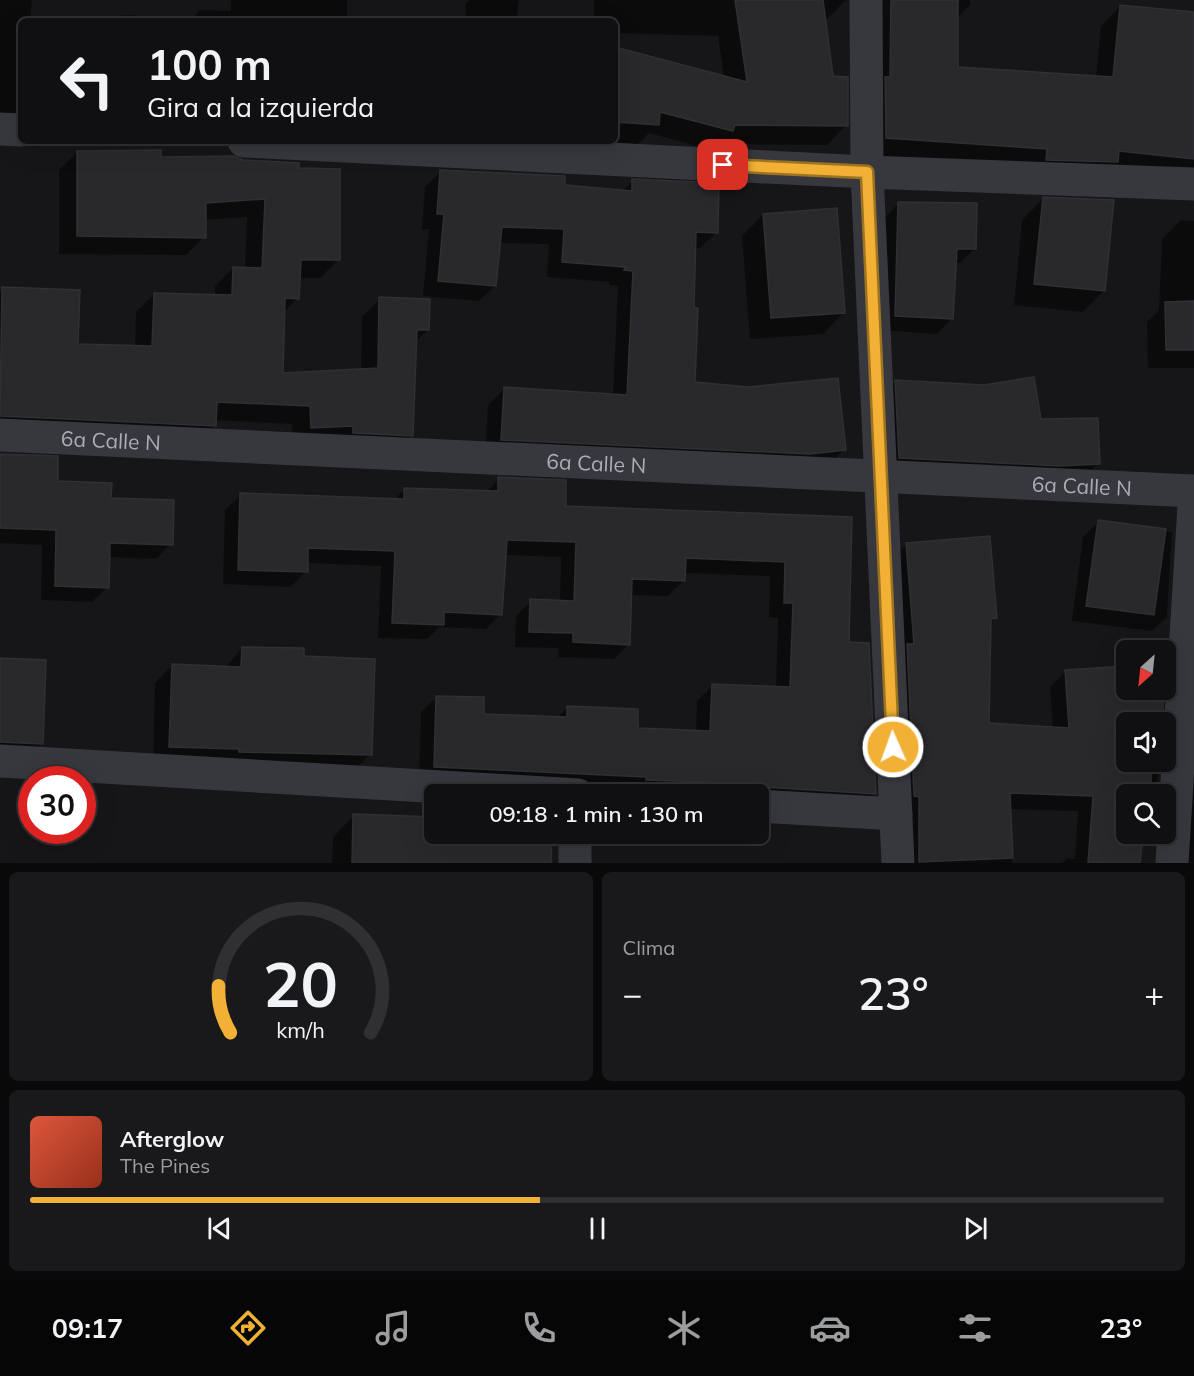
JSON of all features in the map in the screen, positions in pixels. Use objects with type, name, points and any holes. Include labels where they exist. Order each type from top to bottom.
[{"type":"street","points":[[866,0],[867,172],[882,476],[897,863]]},
{"type":"street","points":[[0,129],[18,130]]},
{"type":"street","points":[[304,144],[867,172],[1194,184]]},
{"type":"street","name":"6a Calle N","points":[[0,435],[1194,491]]},
{"type":"street","points":[[1173,863],[1194,506]]},
{"type":"street","points":[[0,761],[424,786]]},
{"type":"street","points":[[769,807],[896,814]]},
{"type":"street","points":[[575,844],[575,863]]},
{"type":"building","points":[[735,0],[823,0],[833,76],[848,77],[848,126],[735,125],[733,131],[660,112],[659,125],[618,122],[618,48],[747,82]]},
{"type":"building","points":[[891,0],[958,0],[958,67],[1113,77],[1120,5],[1194,12],[1194,159],[1119,151],[1118,162],[1046,160],[1047,149],[886,138],[885,77],[890,77]]},
{"type":"building","points":[[161,150],[161,157],[234,156],[243,160],[299,163],[299,168],[340,169],[340,260],[301,260],[299,299],[285,298],[283,373],[378,368],[379,297],[430,299],[429,330],[417,330],[413,436],[353,433],[353,426],[311,428],[310,406],[217,402],[216,426],[0,416],[2,287],[80,290],[78,344],[152,346],[154,293],[232,295],[233,267],[262,268],[265,199],[206,203],[206,238],[77,236],[77,151]]},
{"type":"building","points":[[440,170],[565,176],[565,185],[632,191],[632,179],[719,183],[718,233],[696,232],[694,308],[698,308],[695,382],[748,387],[838,378],[846,450],[810,454],[501,440],[504,387],[627,395],[633,271],[624,270],[625,267],[562,262],[564,229],[502,227],[496,286],[438,281],[444,214],[437,214]]},
{"type":"building","points":[[1043,197],[1114,200],[1105,291],[1034,284]]},
{"type":"building","points":[[898,202],[977,203],[976,249],[957,249],[953,319],[895,316]]},
{"type":"building","points":[[837,208],[845,313],[771,318],[763,214]]},
{"type":"building","points":[[1194,301],[1194,350],[1166,350],[1165,302]]},
{"type":"building","points":[[1034,377],[1041,419],[1098,418],[1100,464],[1060,466],[899,458],[895,380],[984,385]]},
{"type":"building","points":[[0,454],[58,456],[58,481],[112,483],[111,498],[174,500],[173,545],[110,543],[109,588],[55,586],[56,530],[0,528]]},
{"type":"building","points":[[498,477],[566,480],[566,506],[852,517],[849,642],[869,643],[876,794],[769,788],[769,784],[709,784],[709,782],[646,780],[646,777],[434,767],[436,696],[484,697],[484,714],[567,717],[567,706],[638,709],[638,728],[710,731],[712,684],[790,687],[793,603],[784,603],[785,562],[686,558],[685,581],[632,579],[630,645],[573,642],[573,633],[529,632],[530,599],[574,601],[576,542],[507,540],[502,615],[444,612],[444,625],[392,623],[395,551],[308,548],[308,572],[238,570],[240,493],[404,499],[404,488],[498,491]]},
{"type":"building","points":[[1098,520],[1166,529],[1154,615],[1086,606]]},
{"type":"building","points":[[990,536],[997,618],[991,619],[989,723],[1069,728],[1065,670],[1116,667],[1116,700],[1163,700],[1163,712],[1116,712],[1116,772],[1151,772],[1151,784],[1116,784],[1116,844],[1142,844],[1140,863],[1088,863],[1093,796],[1010,793],[1013,858],[919,862],[919,797],[914,796],[907,644],[914,644],[906,543]]},
{"type":"building","points":[[242,647],[304,648],[304,656],[375,659],[372,755],[239,752],[239,749],[169,747],[172,664],[241,667]]},
{"type":"building","points":[[0,658],[46,660],[43,744],[0,742]]},
{"type":"building","points":[[353,814],[424,817],[424,844],[552,844],[551,863],[352,863]]},
{"type":"route","points":[[723,165],[867,172],[893,747]]}]
